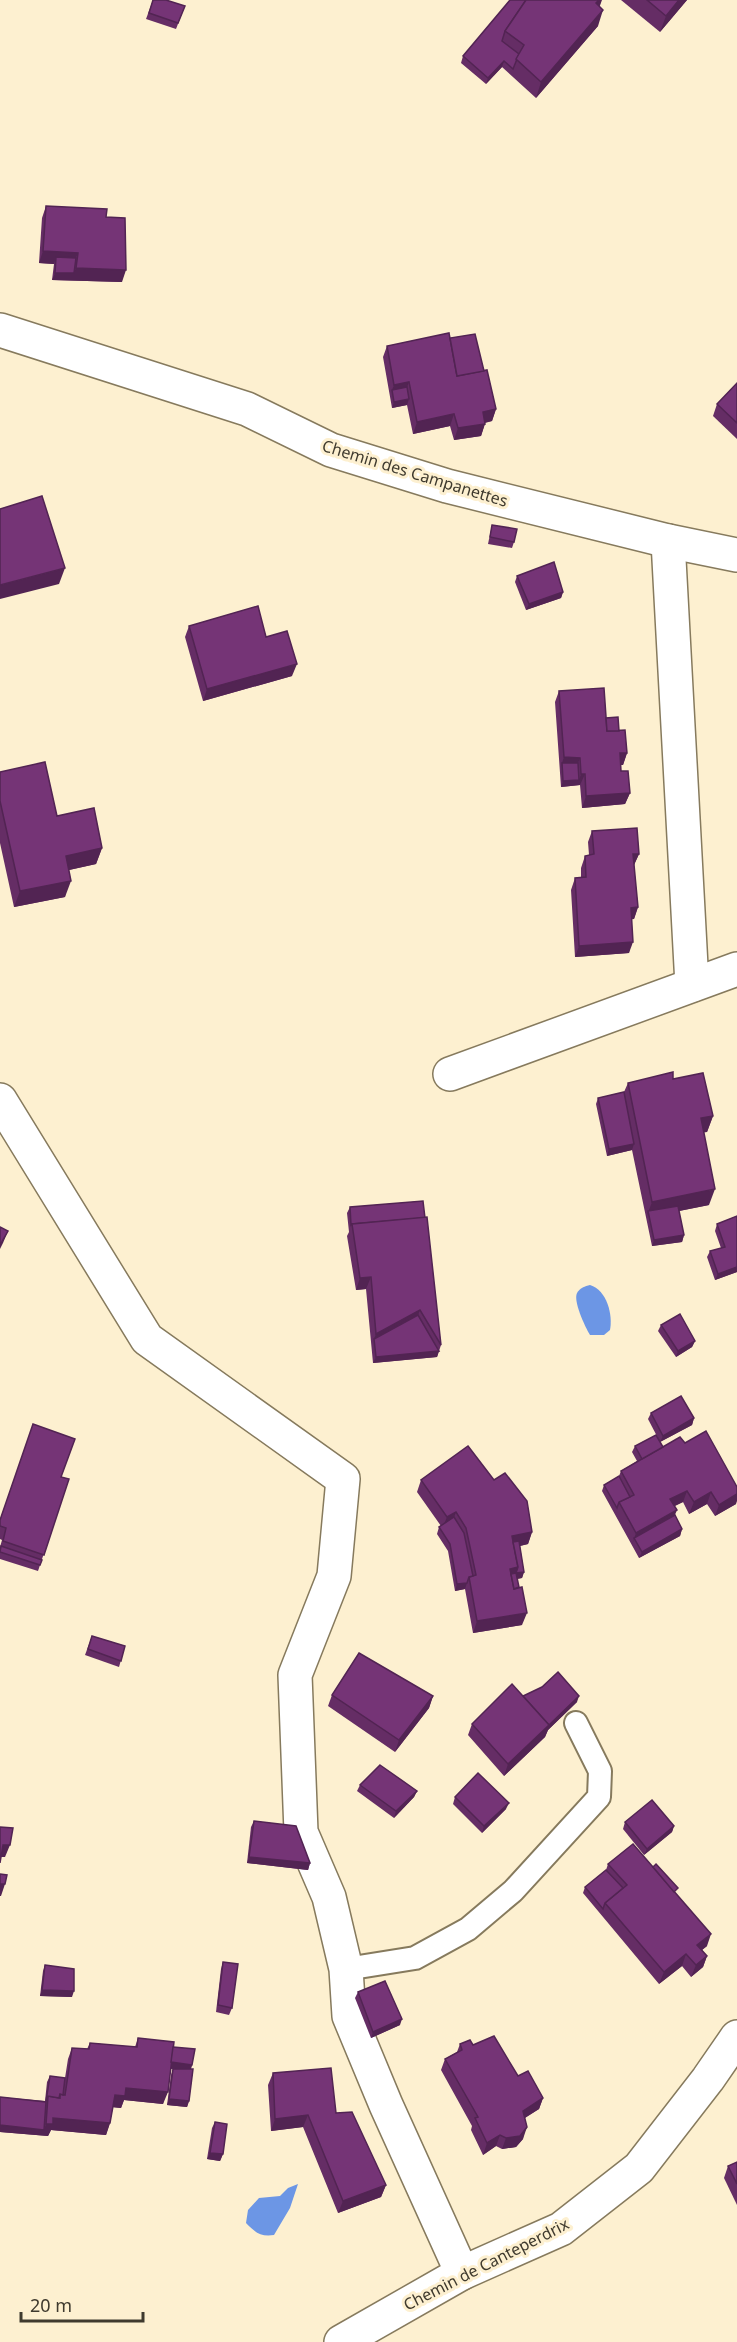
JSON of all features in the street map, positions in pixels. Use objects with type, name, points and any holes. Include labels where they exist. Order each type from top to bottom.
[{"type":"street","name":"Chemin des Campanettes","points":[[0,330],[247,409],[331,450],[394,470],[505,502],[737,555]]},
{"type":"street","points":[[668,541],[692,985]]},
{"type":"street","points":[[450,1074],[737,969]]},
{"type":"street","points":[[0,1100],[147,1339],[344,1479],[334,1576],[294,1675],[301,1832],[329,1896],[346,1969],[349,2016],[462,2273]]},
{"type":"street","name":"Chemin de Canteperdrix","points":[[341,2342],[462,2273],[561,2229],[639,2168],[708,2079],[737,2037]]},
{"type":"lane","points":[[346,1969],[415,1958],[468,1929],[513,1891],[599,1797],[600,1771],[576,1724]]},
{"type":"water","points":[[590,1285],[605,1297],[611,1317],[610,1330],[604,1335],[590,1335],[578,1308],[577,1293]]},
{"type":"water","points":[[298,2184],[290,2208],[274,2235],[258,2233],[246,2223],[248,2210],[259,2198],[280,2196],[288,2188]]},
{"type":"building","points":[[153,0],[166,0],[185,6],[178,23],[149,13]]},
{"type":"building","points":[[510,0],[526,0],[505,31],[502,41],[519,54],[513,69],[504,61],[488,78],[463,56]]},
{"type":"building","points":[[526,0],[599,0],[596,3],[603,10],[541,82],[516,59],[524,45],[505,31]]},
{"type":"building","points":[[647,0],[679,0],[666,16]]},
{"type":"building","points":[[46,206],[107,209],[106,217],[125,218],[126,270],[76,268],[78,253],[43,251]]},
{"type":"building","points":[[56,257],[76,258],[74,273],[55,273]]},
{"type":"building","points":[[449,333],[457,376],[487,370],[496,409],[483,412],[485,424],[458,428],[454,414],[417,422],[409,382],[394,385],[387,346]]},
{"type":"building","points":[[475,334],[484,371],[457,376],[450,338]]},
{"type":"building","points":[[737,383],[737,423],[717,404]]},
{"type":"building","points":[[407,387],[409,399],[394,402],[392,390]]},
{"type":"building","points":[[42,496],[65,568],[0,585],[0,509]]},
{"type":"building","points":[[492,525],[517,529],[514,542],[490,537]]},
{"type":"building","points":[[554,562],[563,592],[529,604],[517,576]]},
{"type":"building","points":[[258,606],[266,637],[287,631],[297,664],[207,689],[189,626]]},
{"type":"building","points":[[604,688],[607,731],[625,730],[627,753],[620,753],[621,771],[628,771],[630,793],[586,796],[585,774],[581,774],[580,758],[564,757],[559,691]]},
{"type":"building","points":[[618,717],[619,731],[607,731],[606,718]]},
{"type":"building","points":[[45,762],[57,816],[94,808],[102,848],[66,856],[71,881],[20,891],[0,801],[0,772]]},
{"type":"building","points":[[562,763],[578,763],[579,780],[563,781]]},
{"type":"building","points":[[637,828],[639,854],[633,854],[638,907],[631,908],[633,942],[579,946],[575,878],[586,877],[585,856],[594,854],[592,831]]},
{"type":"building","points":[[673,1072],[673,1079],[703,1073],[713,1116],[701,1118],[715,1189],[652,1202],[628,1083]]},
{"type":"building","points":[[624,1092],[634,1144],[609,1149],[598,1098]]},
{"type":"building","points":[[423,1201],[425,1218],[351,1225],[350,1207]]},
{"type":"building","points":[[678,1206],[684,1235],[654,1240],[648,1211]]},
{"type":"building","points":[[737,1216],[737,1267],[718,1274],[710,1251],[725,1247],[717,1224]]},
{"type":"building","points":[[427,1217],[441,1345],[420,1310],[376,1334],[371,1277],[360,1278],[352,1224]]},
{"type":"building","points":[[0,1227],[8,1231],[0,1245]]},
{"type":"building","points":[[680,1314],[695,1341],[678,1351],[661,1325]]},
{"type":"building","points":[[418,1315],[439,1351],[376,1357],[374,1339]]},
{"type":"building","points":[[681,1396],[694,1418],[663,1436],[651,1413]]},
{"type":"building","points":[[33,1424],[75,1439],[61,1477],[69,1479],[44,1555],[3,1541],[6,1528],[0,1526],[0,1520]]},
{"type":"building","points":[[706,1431],[737,1487],[737,1494],[719,1505],[711,1492],[694,1502],[687,1491],[670,1499],[677,1510],[636,1533],[619,1502],[634,1495],[621,1471],[680,1437],[685,1443]]},
{"type":"building","points":[[656,1435],[663,1447],[642,1459],[635,1446]]},
{"type":"building","points":[[468,1446],[494,1480],[505,1473],[527,1501],[532,1532],[512,1536],[518,1567],[510,1569],[514,1589],[522,1587],[527,1613],[477,1621],[469,1577],[476,1575],[466,1528],[456,1512],[447,1517],[421,1480]]},
{"type":"building","points":[[619,1476],[630,1497],[619,1502],[617,1508],[604,1485]]},
{"type":"building","points":[[675,1515],[682,1529],[642,1552],[634,1538]]},
{"type":"building","points":[[454,1517],[464,1533],[473,1576],[469,1577],[467,1583],[457,1584],[450,1544],[439,1527]]},
{"type":"building","points":[[519,1541],[524,1572],[516,1573],[518,1567],[513,1542]]},
{"type":"building","points":[[1,1546],[42,1560],[40,1565],[0,1552]]},
{"type":"building","points":[[516,1573],[519,1587],[514,1589],[511,1574]]},
{"type":"building","points":[[92,1636],[125,1646],[121,1661],[88,1649]]},
{"type":"building","points":[[359,1653],[433,1696],[399,1740],[332,1695]]},
{"type":"building","points":[[558,1672],[579,1696],[549,1725],[523,1696],[542,1687]]},
{"type":"building","points":[[512,1684],[549,1725],[508,1764],[472,1724]]},
{"type":"building","points":[[380,1765],[417,1791],[396,1811],[360,1785]]},
{"type":"building","points":[[478,1773],[509,1803],[484,1826],[455,1797]]},
{"type":"building","points":[[652,1800],[674,1826],[647,1849],[625,1822]]},
{"type":"building","points":[[254,1821],[296,1826],[310,1863],[249,1857]]},
{"type":"building","points":[[0,1827],[13,1828],[10,1845],[3,1845],[0,1863]]},
{"type":"building","points":[[633,1844],[711,1934],[697,1945],[707,1956],[696,1965],[686,1954],[664,1972],[605,1903],[627,1885],[608,1864]]},
{"type":"building","points":[[656,1864],[678,1888],[674,1892],[653,1867]]},
{"type":"building","points":[[606,1870],[623,1888],[605,1903],[603,1909],[585,1887]]},
{"type":"building","points":[[0,1874],[7,1875],[5,1884],[0,1884]]},
{"type":"building","points":[[223,1962],[238,1964],[232,2008],[218,2005]]},
{"type":"building","points":[[45,1965],[74,1969],[74,1991],[42,1990]]},
{"type":"building","points":[[385,1981],[402,2019],[373,2032],[358,1992]]},
{"type":"building","points":[[494,2036],[518,2076],[528,2071],[543,2098],[523,2111],[527,2127],[520,2136],[506,2138],[500,2135],[487,2143],[475,2118],[478,2117],[445,2059],[462,2050],[460,2044],[470,2040],[473,2045]]},
{"type":"building","points":[[138,2038],[174,2042],[168,2092],[126,2088],[125,2096],[115,2095],[110,2123],[53,2118],[53,2124],[46,2124],[48,2096],[60,2098],[60,2094],[65,2095],[72,2048],[89,2049],[90,2043],[137,2047]]},
{"type":"building","points":[[173,2047],[195,2049],[192,2065],[171,2062]]},
{"type":"building","points":[[331,2068],[336,2113],[352,2112],[386,2185],[343,2201],[308,2115],[275,2119],[273,2073]]},
{"type":"building","points":[[173,2069],[193,2069],[189,2101],[169,2099]]},
{"type":"building","points":[[50,2076],[65,2078],[63,2095],[60,2094],[59,2098],[48,2096],[46,2101]]},
{"type":"building","points":[[0,2097],[46,2102],[44,2130],[0,2125]]},
{"type":"building","points":[[215,2122],[227,2124],[223,2154],[210,2153]]},
{"type":"building","points":[[737,2162],[737,2184],[728,2166]]}]
